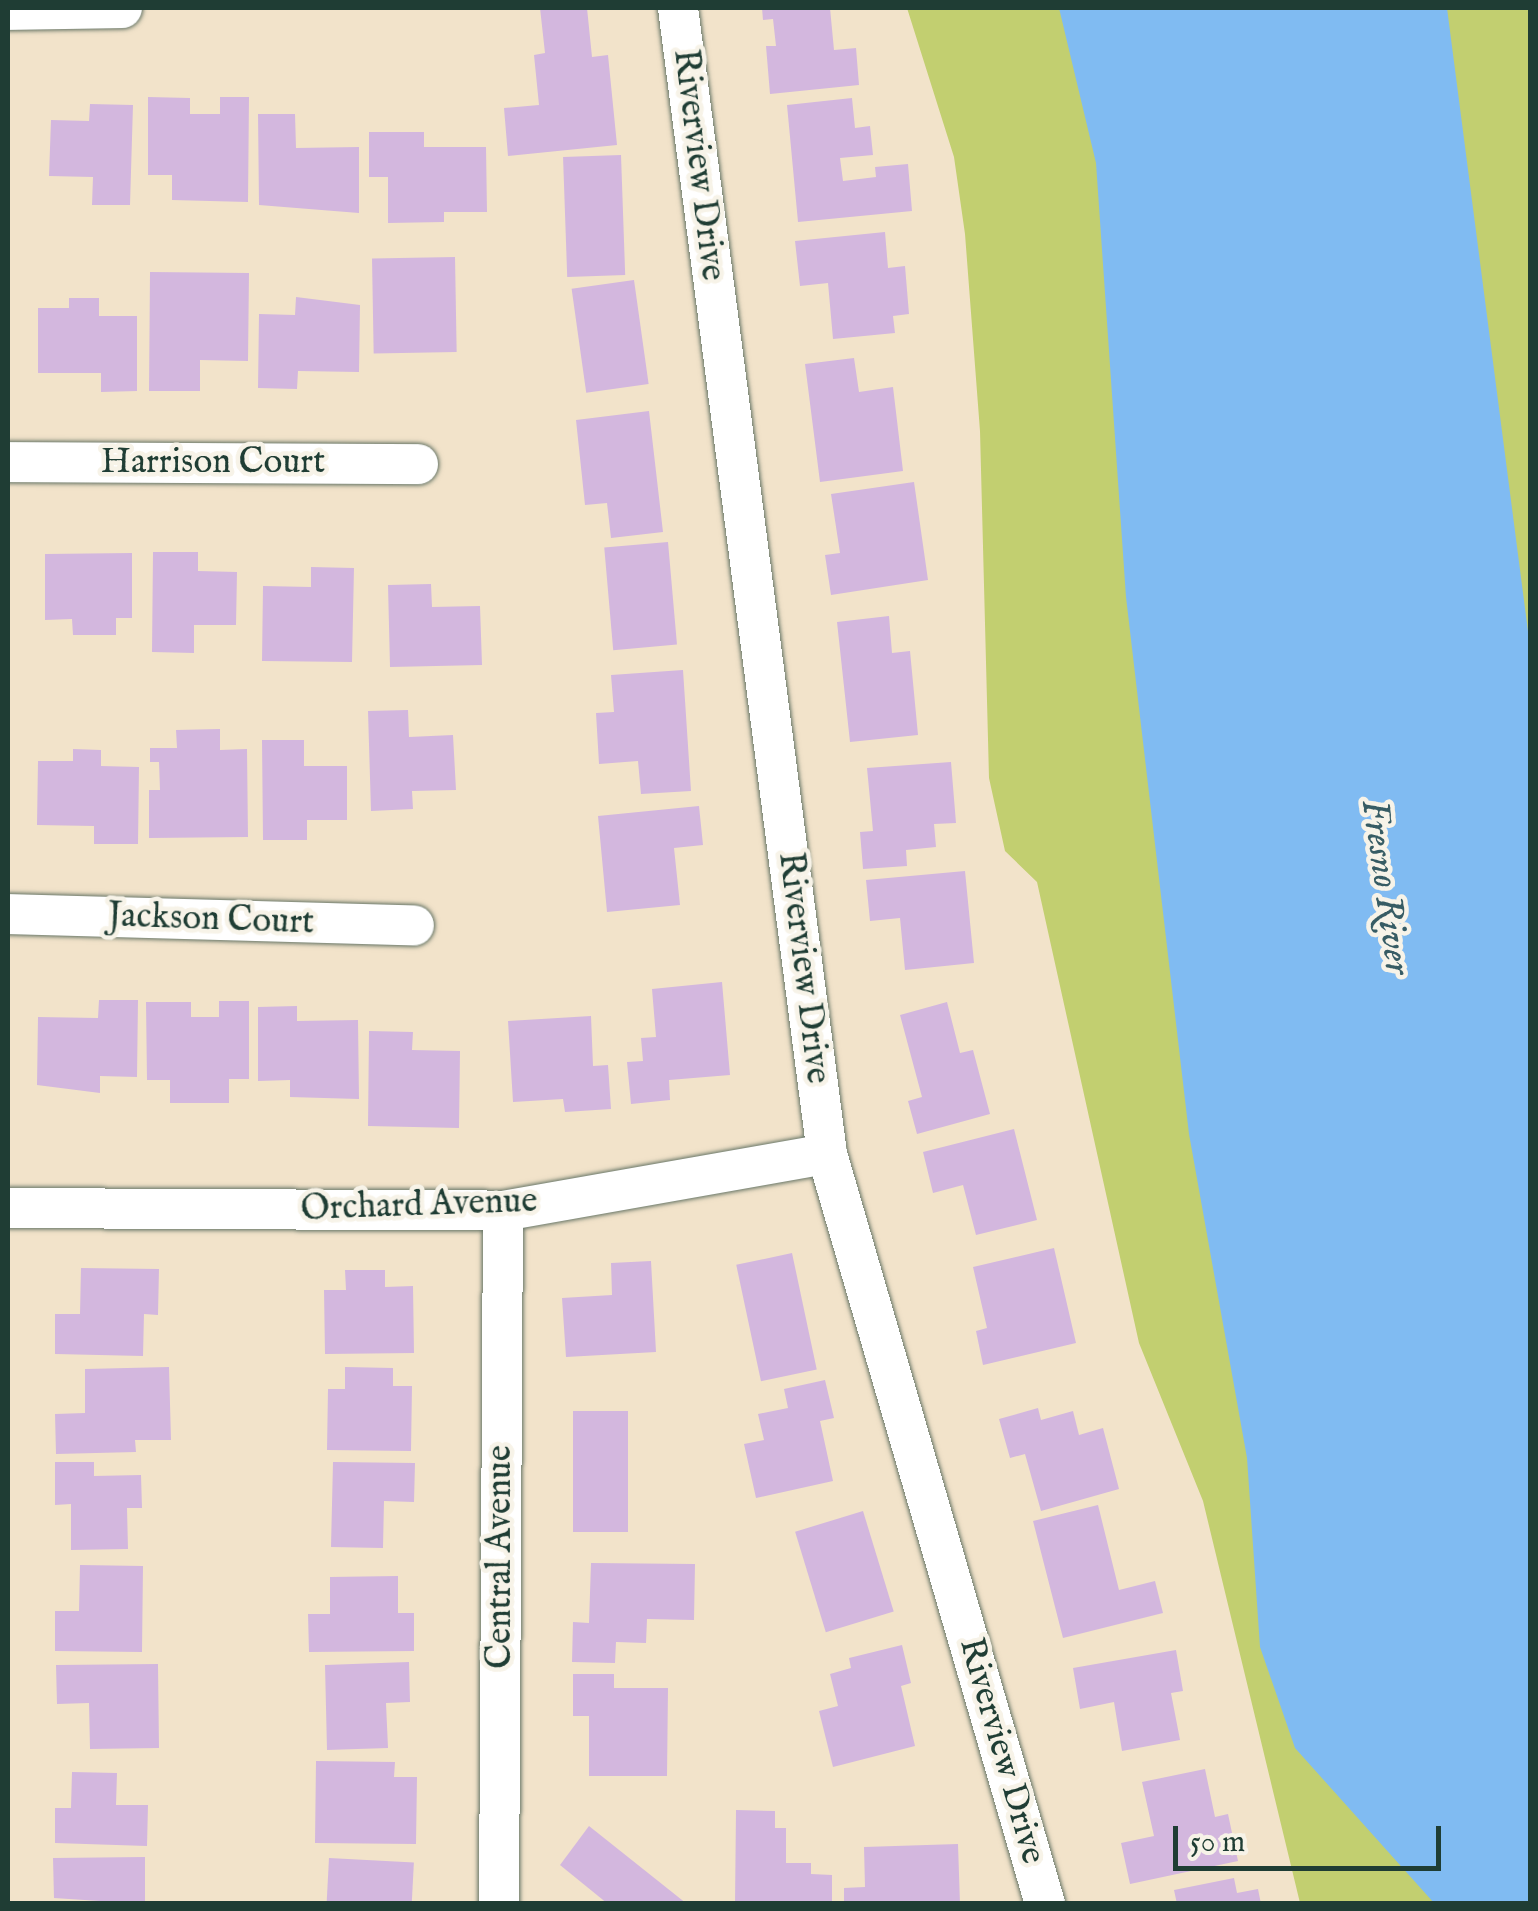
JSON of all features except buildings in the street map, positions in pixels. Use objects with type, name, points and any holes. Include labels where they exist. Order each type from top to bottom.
[{"type":"street","points":[[8,10],[122,8]]},
{"type":"street","name":"Riverview Drive","points":[[678,8],[827,1154],[1045,1904]]},
{"type":"street","name":"Harrison Court","points":[[8,462],[418,464]]},
{"type":"street","name":"Jackson Court","points":[[8,914],[414,926]]},
{"type":"street","name":"Orchard Avenue","points":[[8,1208],[503,1211],[827,1154]]},
{"type":"street","name":"Central Avenue","points":[[499,1904],[503,1211]]},
{"type":"green space","points":[[907,8],[1530,8],[1530,1903],[1300,1903],[1203,1501],[1139,1343],[1037,882],[1005,851],[989,778],[980,431],[965,234],[954,157]]},
{"type":"water","name":"Fresno River","points":[[1059,8],[1447,8],[1529,639],[1530,1903],[1434,1903],[1295,1748],[1260,1647],[1247,1458],[1189,1134],[1126,597],[1096,163]]}]
